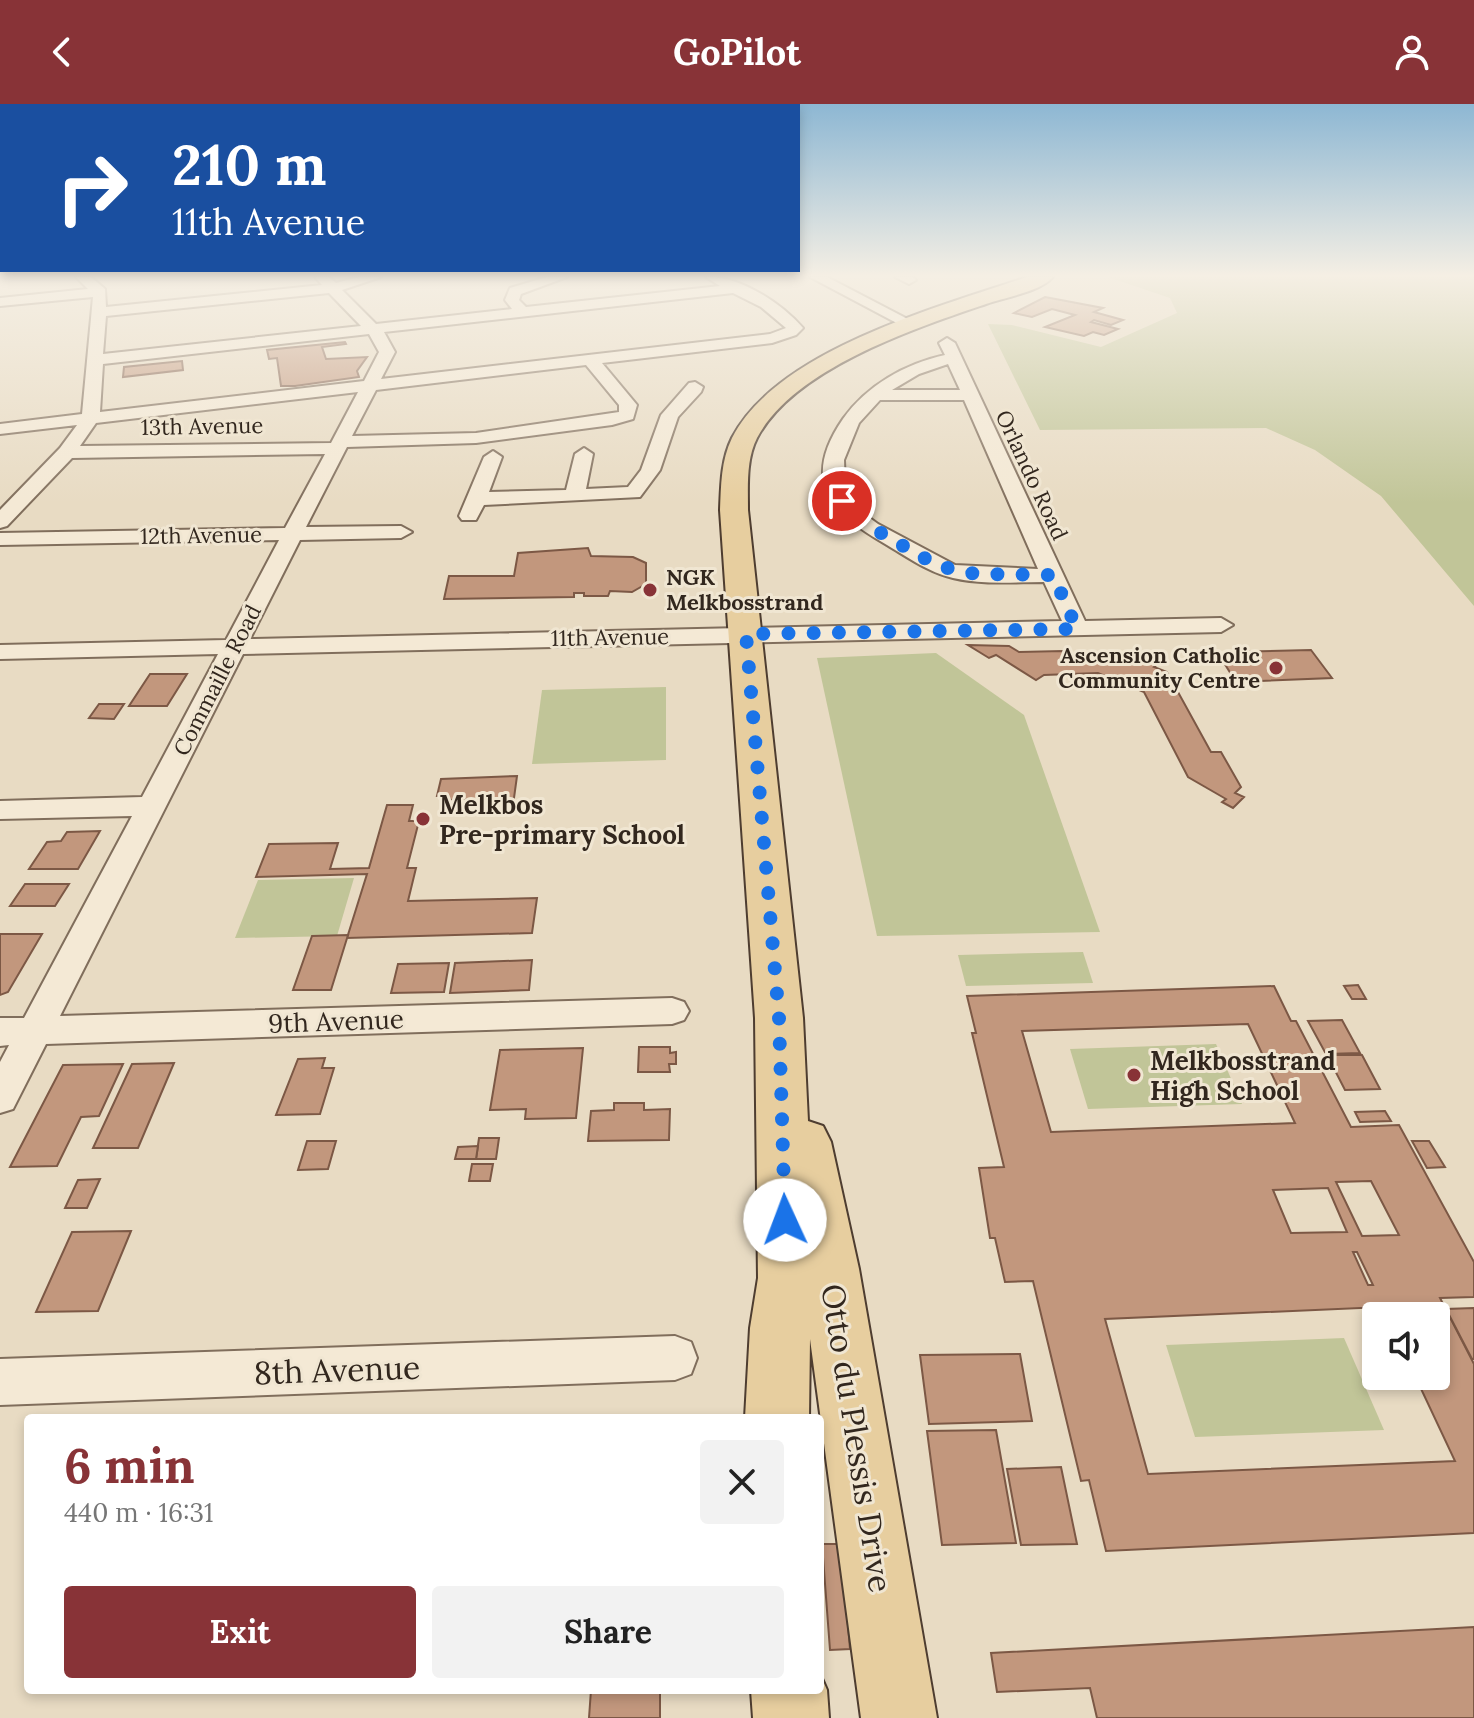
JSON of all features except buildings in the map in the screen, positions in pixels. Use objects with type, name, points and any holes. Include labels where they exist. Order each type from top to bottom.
[{"type":"main road","name":"Otto du Plessis Drive","points":[[777,1414],[780,1328],[787,1278],[779,1018],[734,510],[736,470],[746,434],[771,402],[811,372],[855,352]]},
{"type":"main road","name":"Otto du Plessis Drive","points":[[779,1018],[830,1269],[899,1718]]},
{"type":"main road","points":[[789,1694],[791,1718]]},
{"type":"street","points":[[0,522],[67,452],[91,418],[96,352]]},
{"type":"street","points":[[96,360],[165,352]]},
{"type":"street","name":"Commaille Road","points":[[0,1098],[387,352]]},
{"type":"street","points":[[0,429],[640,352]]},
{"type":"street","name":"Orlando Road","points":[[947,352],[898,378],[849,423],[838,442],[834,472],[836,489],[849,512],[921,557],[955,572],[1053,575]]},
{"type":"street","name":"Orlando Road","points":[[951,352],[1077,629]]},
{"type":"street","points":[[590,359],[649,408]]},
{"type":"street","points":[[649,408],[692,394],[695,387]]},
{"type":"street","name":"Orlando Road","points":[[876,395],[968,395]]},
{"type":"street","points":[[493,457],[472,508],[575,496],[624,495],[639,490],[649,408]]},
{"type":"street","name":"13th Avenue","points":[[67,452],[441,441],[619,418],[649,408]]},
{"type":"street","points":[[575,496],[584,454]]},
{"type":"street","name":"12th Avenue","points":[[0,539],[401,532]]},
{"type":"street","name":"11th Avenue","points":[[0,652],[1221,625]]},
{"type":"street","points":[[0,810],[152,806]]},
{"type":"street","name":"9th Avenue","points":[[0,1032],[672,1011]]},
{"type":"street","name":"8th Avenue","points":[[0,1382],[675,1358]]},
{"type":"green space","points":[[1002,352],[1474,352],[1474,606],[1381,496],[1315,450],[1266,428],[1040,430]]},
{"type":"green space","points":[[936,653],[1024,715],[1100,932],[877,936],[817,658]]},
{"type":"green space","points":[[666,687],[666,760],[532,764],[542,690]]},
{"type":"green space","points":[[354,878],[337,936],[235,938],[258,880]]},
{"type":"green space","points":[[1083,952],[1093,983],[966,986],[958,955]]},
{"type":"green space","points":[[1216,1044],[1242,1104],[1088,1109],[1070,1049]]},
{"type":"green space","points":[[1344,1338],[1362,1379],[1362,1390],[1367,1390],[1384,1430],[1195,1437],[1166,1345]]},
{"type":"place","name":"NGK Melkbosstrand","points":[[650,590]]},
{"type":"place","name":"Ascension Catholic Community Centre","points":[[1276,668]]},
{"type":"place","name":"Melkbos Pre-primary School","points":[[423,819]]},
{"type":"place","name":"Melkbosstrand High School","points":[[1134,1075]]},
{"type":"route","points":[[785,1220],[779,1018],[746,634],[1077,629],[1053,575],[955,572],[938,566],[862,522],[849,512],[842,501]]}]
